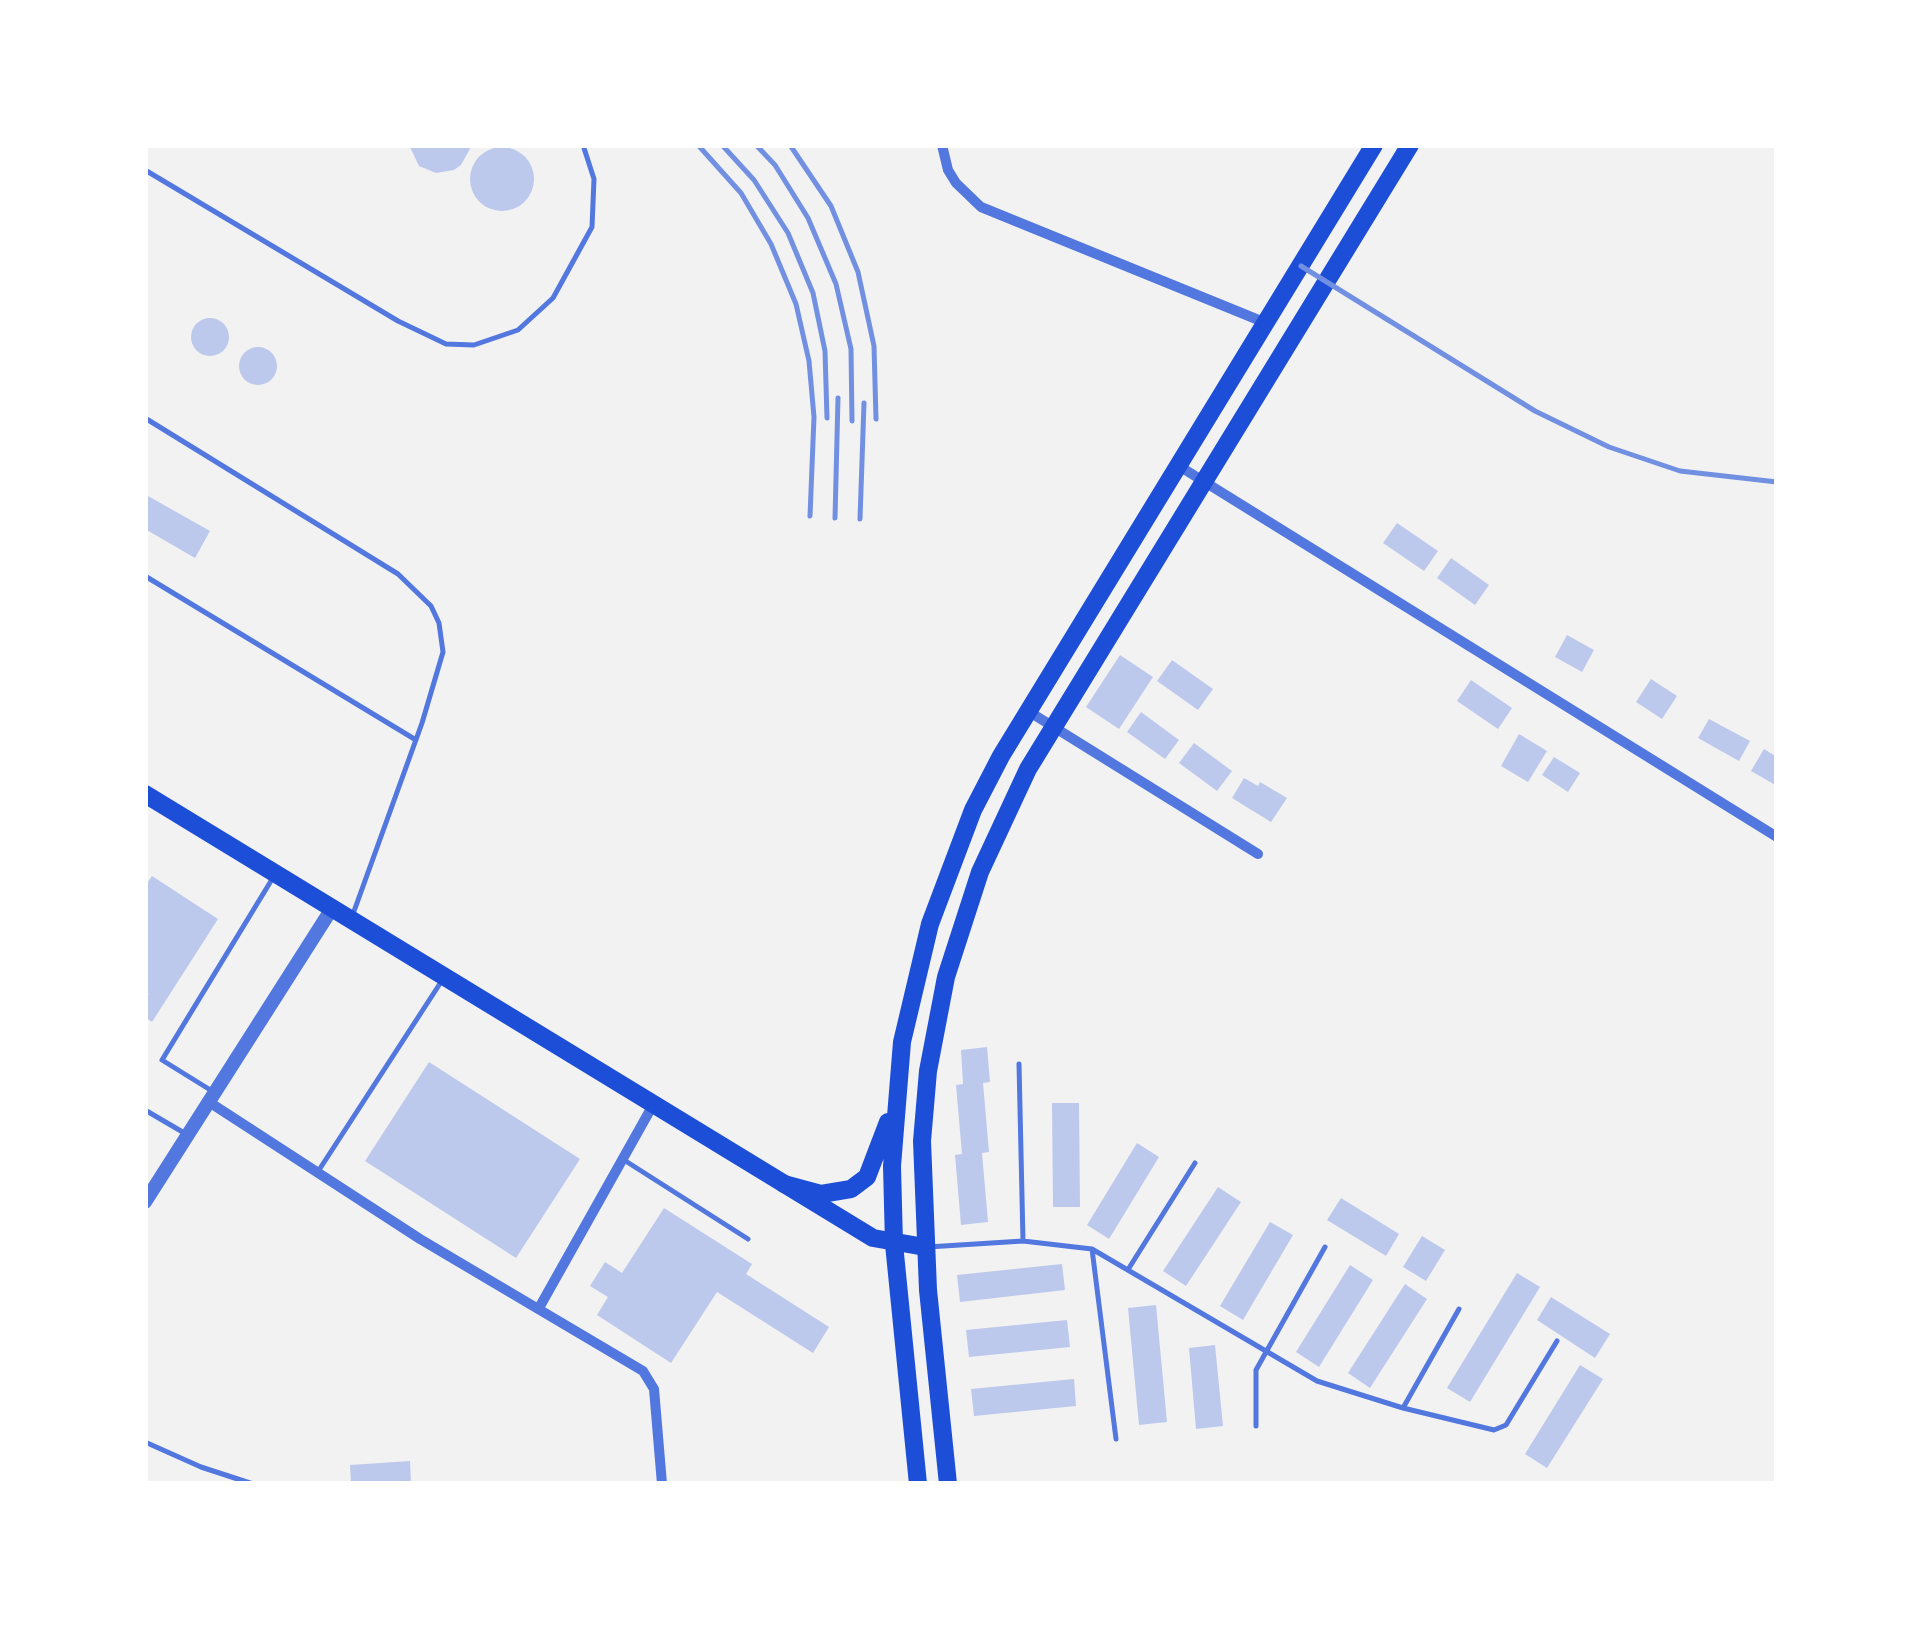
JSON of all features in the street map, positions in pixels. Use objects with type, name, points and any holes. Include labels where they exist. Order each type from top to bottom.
[{"type":"main road","points":[[918,1484],[894,1244],[892,1166],[895,1102],[914,982],[930,924],[974,810],[1028,711],[1374,145]]},
{"type":"main road","points":[[948,1484],[925,1247],[922,1141],[928,1071],[946,977],[980,872],[1028,769],[1410,145]]},
{"type":"main road","points":[[145,794],[873,1238],[925,1247]]},
{"type":"main road","points":[[784,1184],[837,1194],[860,1183],[874,1164],[895,1102]]},
{"type":"street","points":[[942,145],[948,170],[956,183],[981,207],[1266,322]]},
{"type":"street","points":[[1179,466],[1777,837]]},
{"type":"street","points":[[1028,711],[1258,854]]},
{"type":"street","points":[[145,1202],[332,910]]},
{"type":"street","points":[[212,1097],[318,1173],[420,1239],[643,1371],[654,1389],[662,1484]]},
{"type":"street","points":[[539,1308],[653,1106]]},
{"type":"lane","points":[[145,170],[398,321],[446,344],[474,345],[518,330],[553,298],[592,228],[594,179],[582,145]]},
{"type":"lane","points":[[145,418],[398,574],[418,591],[439,623],[442,652],[416,740],[351,921]]},
{"type":"lane","points":[[145,576],[416,740]]},
{"type":"lane","points":[[212,1097],[162,1060],[274,874]]},
{"type":"lane","points":[[318,1173],[444,978]]},
{"type":"lane","points":[[1019,1064],[1023,1241]]},
{"type":"lane","points":[[145,1110],[188,1135]]},
{"type":"lane","points":[[624,1160],[748,1239]]},
{"type":"lane","points":[[1128,1268],[1195,1162]]},
{"type":"lane","points":[[925,1247],[1023,1241],[1092,1248],[1318,1382],[1402,1408],[1500,1430],[1558,1341]]},
{"type":"lane","points":[[1256,1426],[1253,1386],[1264,1351],[1325,1247]]},
{"type":"lane","points":[[1092,1248],[1116,1439]]},
{"type":"lane","points":[[1402,1408],[1459,1308]]},
{"type":"lane","points":[[145,1442],[253,1484]]},
{"type":"building","points":[[409,145],[472,145],[461,165],[436,173],[419,166]]},
{"type":"building","points":[[502,147],[524,157],[534,179],[524,201],[502,211],[480,201],[470,179],[480,157]]},
{"type":"building","points":[[210,318],[224,323],[229,337],[224,351],[210,356],[196,351],[191,337],[196,323]]},
{"type":"building","points":[[258,347],[272,352],[277,366],[272,380],[258,385],[244,380],[239,366],[244,352]]},
{"type":"building","points":[[148,496],[210,531],[195,558],[145,529]]},
{"type":"building","points":[[1397,523],[1438,551],[1424,571],[1383,543]]},
{"type":"building","points":[[1451,558],[1489,585],[1475,605],[1437,578]]},
{"type":"building","points":[[1567,635],[1594,650],[1582,672],[1555,657]]},
{"type":"building","points":[[1120,655],[1153,677],[1119,729],[1086,707]]},
{"type":"building","points":[[1172,660],[1213,689],[1198,710],[1157,681]]},
{"type":"building","points":[[1651,679],[1677,696],[1662,719],[1636,702]]},
{"type":"building","points":[[1471,680],[1512,708],[1498,729],[1457,701]]},
{"type":"building","points":[[1141,712],[1179,740],[1165,759],[1127,732]]},
{"type":"building","points":[[1709,719],[1750,741],[1739,761],[1698,738]]},
{"type":"building","points":[[1519,734],[1547,751],[1528,782],[1501,766]]},
{"type":"building","points":[[1194,743],[1232,771],[1217,791],[1179,763]]},
{"type":"building","points":[[1764,749],[1777,757],[1777,786],[1751,771]]},
{"type":"building","points":[[1554,757],[1580,773],[1568,792],[1542,775]]},
{"type":"building","points":[[1244,778],[1258,786],[1260,782],[1287,798],[1271,822],[1232,798]]},
{"type":"building","points":[[152,876],[218,919],[152,1022],[145,1017],[149,994],[145,992],[145,886]]},
{"type":"building","points":[[987,1047],[990,1082],[983,1083],[989,1152],[982,1153],[988,1222],[961,1225],[955,1155],[962,1154],[956,1085],[963,1084],[961,1050]]},
{"type":"building","points":[[429,1062],[580,1159],[516,1258],[365,1161]]},
{"type":"building","points":[[1052,1103],[1079,1103],[1080,1207],[1053,1207]]},
{"type":"building","points":[[1137,1143],[1159,1157],[1109,1239],[1087,1225]]},
{"type":"building","points":[[1218,1187],[1241,1202],[1186,1286],[1163,1271]]},
{"type":"building","points":[[1341,1198],[1399,1234],[1386,1256],[1327,1220]]},
{"type":"building","points":[[664,1208],[752,1264],[746,1274],[829,1327],[813,1353],[717,1292],[671,1363],[597,1315],[608,1297],[590,1286],[605,1262],[622,1273]]},
{"type":"building","points":[[1270,1222],[1293,1235],[1243,1320],[1220,1306]]},
{"type":"building","points":[[1422,1236],[1445,1250],[1426,1281],[1403,1267]]},
{"type":"building","points":[[1062,1264],[1065,1290],[960,1302],[957,1275]]},
{"type":"building","points":[[1350,1265],[1373,1280],[1319,1367],[1296,1352]]},
{"type":"building","points":[[1517,1273],[1540,1287],[1470,1402],[1447,1388]]},
{"type":"building","points":[[1405,1284],[1427,1299],[1370,1388],[1348,1373]]},
{"type":"building","points":[[1551,1297],[1610,1334],[1595,1358],[1537,1320]]},
{"type":"building","points":[[1156,1305],[1167,1422],[1139,1425],[1128,1308]]},
{"type":"building","points":[[1067,1320],[1070,1347],[969,1357],[966,1330]]},
{"type":"building","points":[[1215,1345],[1223,1426],[1196,1429],[1189,1348]]},
{"type":"building","points":[[1580,1365],[1603,1379],[1547,1468],[1525,1454]]},
{"type":"building","points":[[1074,1379],[1076,1406],[974,1416],[971,1389]]},
{"type":"building","points":[[410,1461],[411,1484],[351,1484],[350,1465]]},
{"type":"railway","points":[[698,145],[741,193],[771,244],[796,304],[809,361],[814,417],[810,516]]},
{"type":"railway","points":[[722,145],[754,180],[788,233],[813,293],[825,351],[827,418]]},
{"type":"railway","points":[[756,145],[775,165],[808,218],[836,284],[851,349],[852,421]]},
{"type":"railway","points":[[790,145],[831,206],[858,272],[874,346],[876,419]]},
{"type":"railway","points":[[1301,266],[1535,411],[1609,447],[1680,471],[1777,482]]},
{"type":"railway","points":[[835,518],[838,398]]},
{"type":"railway","points":[[860,519],[864,403]]}]
